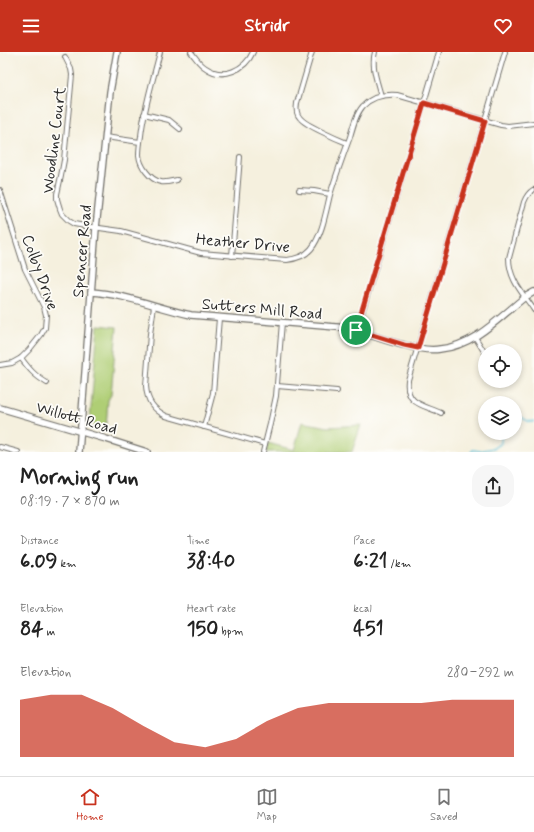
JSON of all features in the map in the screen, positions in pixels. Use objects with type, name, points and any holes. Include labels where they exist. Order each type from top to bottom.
[{"type":"main road","name":"Spencer Road","points":[[79,452],[96,228],[110,92],[117,52]]},
{"type":"main road","name":"Sutters Mill Road","points":[[91,292],[107,293],[191,315],[339,327],[356,330],[404,345],[433,350],[445,349],[466,342],[475,337],[525,297],[534,292]]},
{"type":"main road","name":"Willott Road","points":[[0,408],[147,452]]},
{"type":"street","points":[[160,52],[142,123],[139,156],[144,169],[148,174],[159,181],[164,182],[177,180]]},
{"type":"street","points":[[193,53],[198,62],[205,68],[215,72],[226,73],[242,67],[249,60],[253,52]]},
{"type":"street","points":[[312,52],[297,103],[297,114],[303,122],[347,143]]},
{"type":"street","points":[[375,52],[374,69],[381,96],[397,95],[485,121],[508,126],[534,123]]},
{"type":"street","points":[[356,330],[439,52]]},
{"type":"street","points":[[441,413],[420,405],[410,398],[408,392],[408,380],[505,52]]},
{"type":"street","name":"Woodline Court","points":[[65,57],[72,69],[72,75],[64,160],[57,199],[62,214],[70,221],[80,225],[96,228]]},
{"type":"street","name":"Heather Drive","points":[[96,228],[122,231],[201,253],[287,260],[300,258],[310,250],[318,238],[330,194],[360,110],[369,101],[381,96]]},
{"type":"street","points":[[144,114],[169,120],[180,128]]},
{"type":"street","points":[[105,138],[140,142]]},
{"type":"street","points":[[232,256],[240,157]]},
{"type":"street","name":"Colby Drive","points":[[0,190],[25,269],[44,307],[46,315],[45,328],[41,335],[21,358],[12,363],[0,365]]},
{"type":"street","points":[[299,190],[330,194]]},
{"type":"street","points":[[533,190],[526,196],[508,258],[512,277],[534,310]]},
{"type":"street","points":[[154,306],[146,375],[146,393],[155,409],[166,416],[265,444]]},
{"type":"street","points":[[204,426],[213,393],[219,318]]},
{"type":"street","points":[[263,452],[274,408],[282,322]]},
{"type":"street","points":[[475,337],[479,344]]},
{"type":"street","points":[[21,358],[36,377],[47,383]]},
{"type":"street","points":[[277,386],[337,391]]},
{"type":"street","points":[[405,400],[410,398]]},
{"type":"street","points":[[0,447],[18,452]]},
{"type":"green space","points":[[98,325],[117,327],[111,395],[108,400],[106,430],[93,425],[90,419]]},
{"type":"green space","points":[[302,422],[328,427],[361,425],[352,452],[266,452],[268,443],[294,450]]},
{"type":"waterway","points":[[522,418],[529,422],[534,421]]},
{"type":"waterway","points":[[471,452],[473,450],[480,451],[494,448],[501,443],[501,440]]},
{"type":"route","points":[[424,103],[485,121],[418,348],[356,330],[424,103]]}]
